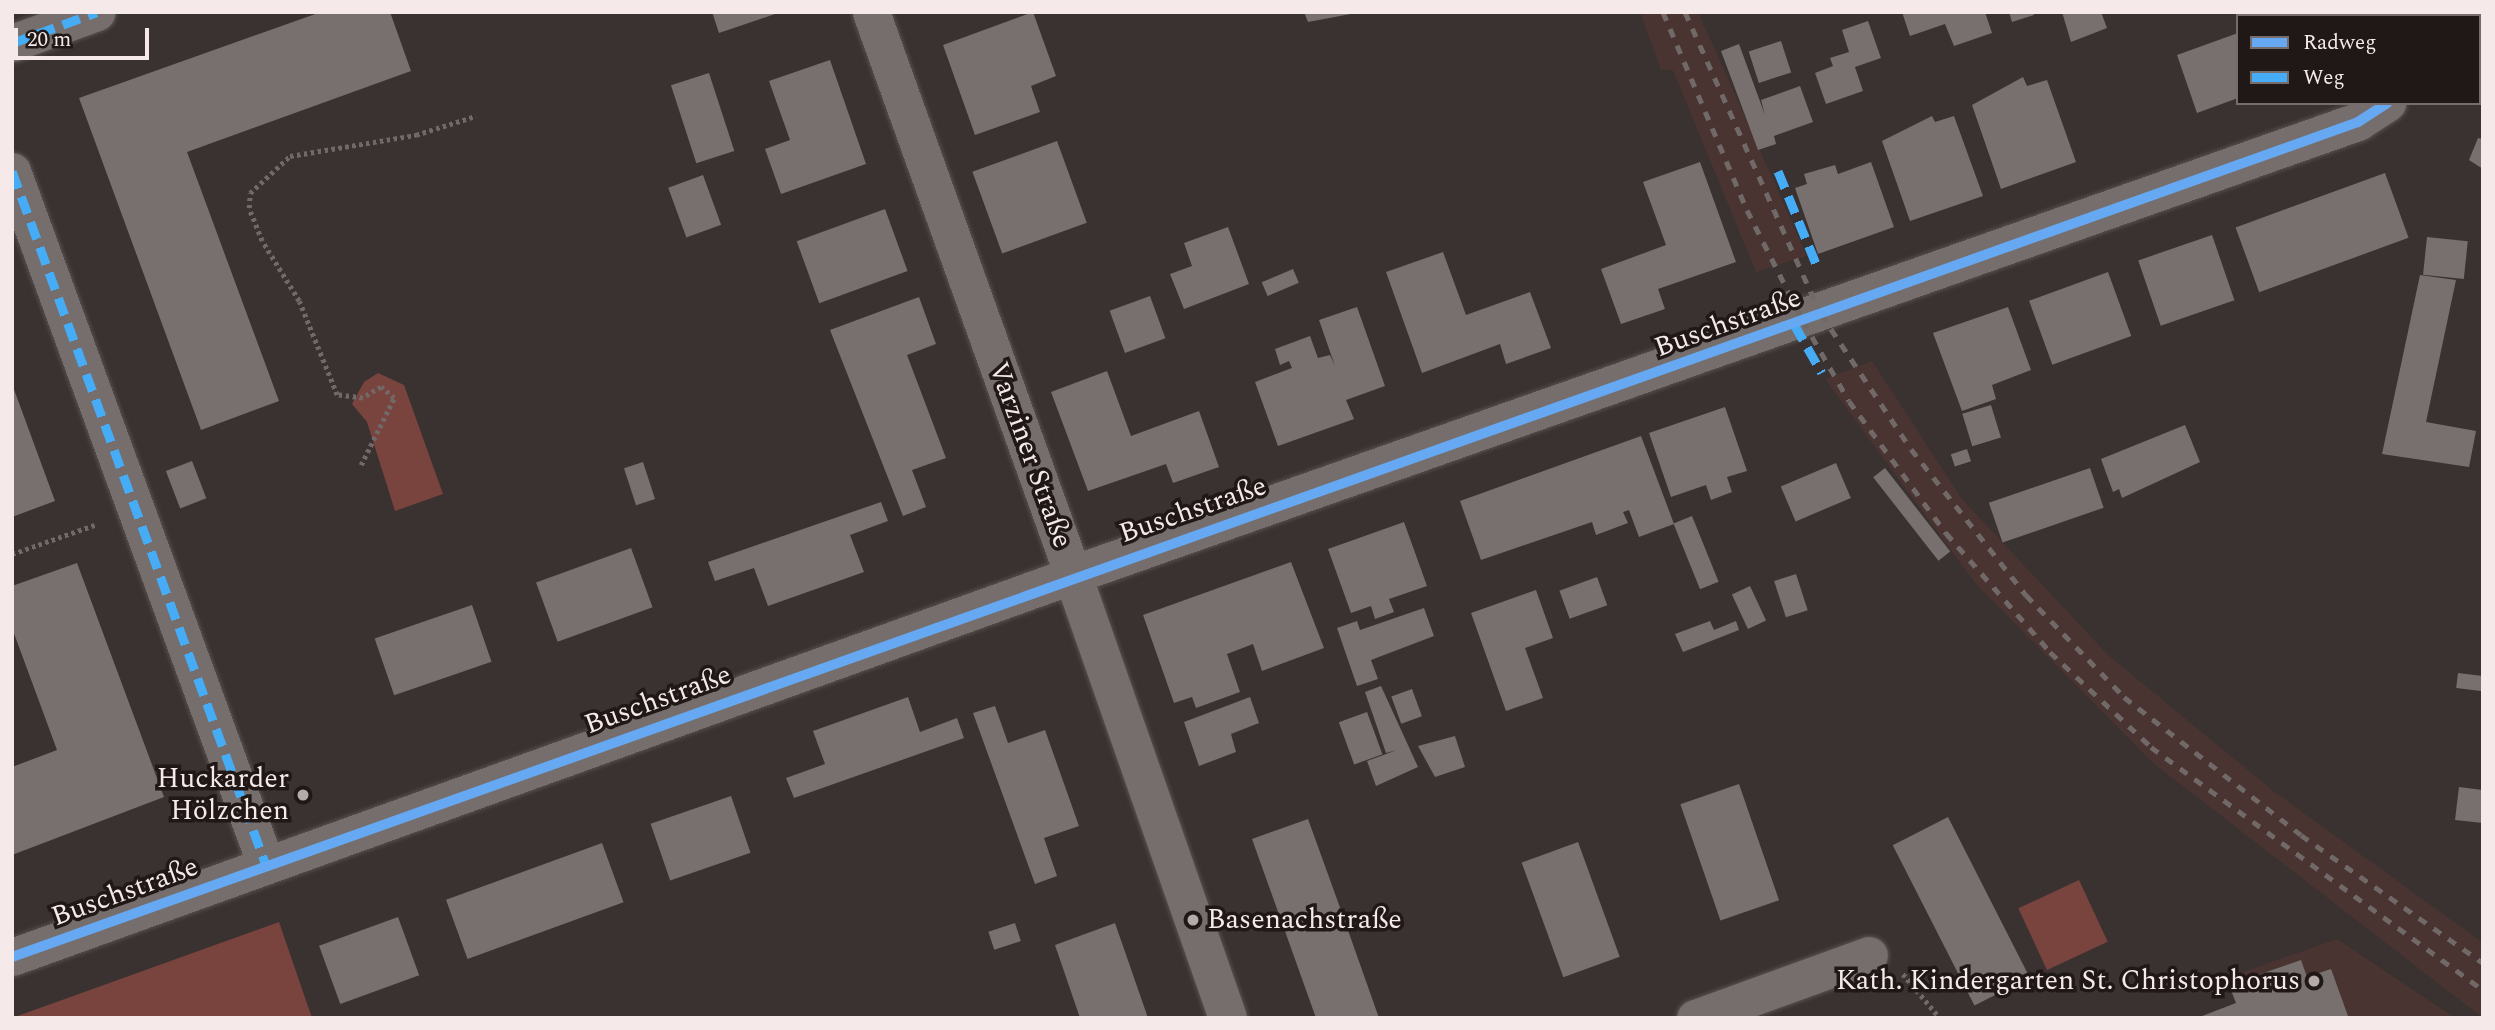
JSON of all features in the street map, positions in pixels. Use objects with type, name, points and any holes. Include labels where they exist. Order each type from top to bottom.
[{"type":"street","points":[[12,43],[97,12]]},
{"type":"street","name":"Varziner Straße","points":[[870,12],[1073,575],[1228,1018]]},
{"type":"street","name":"Buschstraße","points":[[12,957],[1073,575],[2358,122],[2384,105]]},
{"type":"street","points":[[12,171],[266,865]]},
{"type":"street","points":[[1695,1018],[1869,955]]},
{"type":"path","points":[[361,465],[394,397],[382,387],[363,397],[337,395],[299,301],[262,241],[249,208],[250,192],[290,156],[416,135],[476,116]]},
{"type":"path","points":[[12,554],[136,510]]},
{"type":"path","points":[[1869,955],[1914,979],[1940,1018]]},
{"type":"shaded area","points":[[1640,12],[1698,12],[1807,256],[1756,272],[1673,70],[1661,70]]},
{"type":"shaded area","points":[[1872,361],[1962,499],[2108,655],[2272,790],[2483,943],[2483,1018],[2153,763],[1976,584],[1825,379]]},
{"type":"shaded area","points":[[378,373],[404,385],[443,494],[395,511],[367,422],[352,404],[364,382]]},
{"type":"shaded area","points":[[2079,880],[2108,942],[2047,970],[2018,908]]},
{"type":"shaded area","points":[[279,922],[312,1018],[12,1018]]},
{"type":"shaded area","name":"Kath. Kindergarten St. Christophorus","points":[[2337,939],[2455,1018],[2196,1018],[2236,1003],[2226,978]]},
{"type":"building","points":[[321,12],[390,12],[411,71],[187,152],[279,401],[201,430],[79,98]]},
{"type":"building","points":[[712,12],[778,12],[778,13],[719,33]]},
{"type":"building","points":[[1033,12],[1056,76],[1031,86],[1040,112],[975,135],[943,45]]},
{"type":"building","points":[[1304,12],[1356,12],[1356,13],[1308,22]]},
{"type":"building","points":[[1902,12],[1985,12],[1992,33],[1954,46],[1945,24],[1910,36]]},
{"type":"building","points":[[2009,12],[2034,12],[2034,15],[2012,22]]},
{"type":"building","points":[[2062,12],[2101,12],[2107,28],[2071,42]]},
{"type":"building","points":[[2326,12],[2383,12],[2381,14]]},
{"type":"building","points":[[1868,21],[1881,58],[1855,67],[1863,91],[1826,104],[1815,73],[1833,66],[1830,58],[1849,52],[1842,30]]},
{"type":"building","points":[[2236,34],[2236,99],[2197,113],[2177,55]]},
{"type":"building","points":[[1781,41],[1791,72],[1759,83],[1749,52]]},
{"type":"building","points":[[1739,44],[1765,115],[1761,100],[1800,86],[1813,122],[1774,136],[1776,144],[1758,150],[1721,51]]},
{"type":"building","points":[[830,60],[866,164],[781,194],[765,149],[790,140],[769,81]]},
{"type":"building","points":[[709,73],[734,151],[696,163],[671,85]]},
{"type":"building","points":[[2023,77],[2027,86],[2047,80],[2076,162],[2001,189],[1972,105]]},
{"type":"building","points":[[1932,116],[1935,122],[1954,116],[1983,196],[1910,221],[1882,141]]},
{"type":"building","points":[[2478,138],[2483,139],[2483,169],[2469,160]]},
{"type":"building","points":[[1057,141],[1087,223],[1002,254],[972,172]]},
{"type":"building","points":[[1700,162],[1736,262],[1658,289],[1665,309],[1621,324],[1601,269],[1666,245],[1643,182]]},
{"type":"building","points":[[1871,162],[1894,227],[1818,254],[1795,188],[1807,184],[1804,174],[1835,165],[1838,174]]},
{"type":"building","points":[[2385,173],[2409,238],[2259,292],[2236,227]]},
{"type":"building","points":[[703,175],[721,225],[686,237],[668,188]]},
{"type":"building","points":[[885,209],[908,271],[819,303],[797,241]]},
{"type":"building","points":[[1228,227],[1249,284],[1184,309],[1170,274],[1192,266],[1184,243]]},
{"type":"building","points":[[2212,235],[2234,300],[2161,326],[2138,260]]},
{"type":"building","points":[[2427,237],[2468,241],[2464,279],[2423,275]]},
{"type":"building","points":[[1443,252],[1466,315],[1530,292],[1551,348],[1506,364],[1500,344],[1422,373],[1386,272]]},
{"type":"building","points":[[1293,269],[1299,283],[1268,296],[1262,282]]},
{"type":"building","points":[[2108,272],[2131,336],[2052,365],[2029,301]]},
{"type":"building","points":[[2420,275],[2456,280],[2426,422],[2476,431],[2469,467],[2382,454]]},
{"type":"building","points":[[1150,296],[1165,338],[1125,353],[1110,311]]},
{"type":"building","points":[[919,297],[936,344],[907,355],[946,458],[912,470],[926,507],[903,516],[830,330]]},
{"type":"building","points":[[1357,307],[1385,386],[1346,400],[1354,419],[1278,446],[1255,382],[1292,368],[1289,361],[1280,365],[1275,349],[1310,336],[1318,358],[1330,355],[1335,366],[1319,320]]},
{"type":"building","points":[[2008,307],[2031,370],[1992,385],[1996,399],[1962,411],[1933,333]]},
{"type":"building","points":[[1107,371],[1131,436],[1199,411],[1219,467],[1173,483],[1166,464],[1088,491],[1051,392]]},
{"type":"building","points":[[12,384],[55,501],[12,517]]},
{"type":"building","points":[[1991,405],[2001,438],[1972,446],[1962,414]]},
{"type":"building","points":[[1725,407],[1747,471],[1727,477],[1732,492],[1711,500],[1706,485],[1671,497],[1649,433]]},
{"type":"building","points":[[2185,425],[2200,462],[2122,498],[2119,489],[2113,492],[2101,459]]},
{"type":"building","points":[[1641,436],[1674,524],[1639,537],[1629,510],[1623,512],[1628,523],[1596,535],[1592,522],[1481,560],[1460,501]]},
{"type":"building","points":[[1967,449],[1971,461],[1955,467],[1951,454]]},
{"type":"building","points":[[192,461],[206,498],[180,508],[166,471]]},
{"type":"building","points":[[643,462],[655,499],[636,505],[624,468]]},
{"type":"building","points":[[1836,463],[1851,498],[1796,521],[1781,486]]},
{"type":"building","points":[[1885,468],[1950,552],[1938,561],[1873,477]]},
{"type":"building","points":[[2090,468],[2104,508],[2003,543],[1989,503]]},
{"type":"building","points":[[881,502],[888,521],[850,535],[864,572],[768,606],[754,568],[715,581],[708,562]]},
{"type":"building","points":[[1692,516],[1719,582],[1700,589],[1673,523]]},
{"type":"building","points":[[1404,522],[1427,586],[1389,599],[1394,612],[1375,619],[1371,606],[1351,613],[1328,549]]},
{"type":"building","points":[[631,548],[653,607],[558,642],[536,583]]},
{"type":"building","points":[[1291,562],[1324,648],[1262,671],[1253,644],[1227,654],[1240,692],[1196,708],[1192,697],[1174,703],[1143,615]]},
{"type":"building","points":[[77,563],[164,797],[12,855],[12,767],[57,750],[12,628],[12,586]]},
{"type":"building","points":[[1796,574],[1808,610],[1786,617],[1774,581]]},
{"type":"building","points":[[1597,577],[1607,605],[1570,619],[1559,591]]},
{"type":"building","points":[[1750,586],[1766,620],[1748,629],[1732,594]]},
{"type":"building","points":[[1536,590],[1553,638],[1525,648],[1543,698],[1506,711],[1471,613]]},
{"type":"building","points":[[472,605],[492,662],[394,695],[375,639]]},
{"type":"building","points":[[1424,608],[1434,636],[1371,660],[1378,679],[1357,686],[1337,628],[1357,621],[1360,630]]},
{"type":"building","points":[[1710,621],[1714,630],[1736,621],[1739,630],[1683,652],[1675,634]]},
{"type":"building","points":[[2458,673],[2483,676],[2481,691],[2456,688]]},
{"type":"building","points":[[1381,686],[1418,767],[1376,786],[1367,761],[1397,750],[1386,753],[1365,692]]},
{"type":"building","points":[[1412,689],[1422,716],[1401,724],[1391,697]]},
{"type":"building","points":[[908,697],[920,732],[957,718],[964,738],[794,798],[786,778],[825,764],[813,731]]},
{"type":"building","points":[[1250,697],[1259,723],[1231,734],[1236,752],[1199,766],[1184,722]]},
{"type":"building","points":[[995,706],[1008,743],[1045,730],[1079,826],[1044,838],[1057,876],[1035,884],[973,713]]},
{"type":"building","points":[[1367,712],[1382,754],[1354,765],[1339,722]]},
{"type":"building","points":[[1455,736],[1465,767],[1435,777],[1418,746]]},
{"type":"building","points":[[1739,784],[1779,900],[1720,920],[1680,804]]},
{"type":"building","points":[[2459,787],[2483,790],[2483,823],[2455,820]]},
{"type":"building","points":[[731,796],[751,853],[670,880],[651,824]]},
{"type":"building","points":[[1948,817],[2030,977],[1974,1006],[1893,845]]},
{"type":"building","points":[[1308,819],[1379,1018],[1316,1018],[1252,839]]},
{"type":"building","points":[[1578,842],[1620,957],[1563,977],[1522,863]]},
{"type":"building","points":[[602,843],[624,902],[468,959],[446,900]]},
{"type":"building","points":[[398,917],[419,975],[340,1004],[319,946]]},
{"type":"building","points":[[1015,923],[1021,941],[994,950],[988,932]]},
{"type":"building","points":[[1115,923],[1148,1018],[1080,1018],[1055,945]]},
{"type":"building","points":[[2301,960],[2307,977],[2331,969],[2348,1016],[2197,1018],[2236,1003],[2229,985]]},
{"type":"railway","points":[[1663,12],[1747,210],[1803,321],[1849,401],[1946,533],[2050,652],[2151,747],[2483,990]]},
{"type":"railway","points":[[1685,12],[1821,314],[1911,449],[2026,595],[2124,697],[2301,835],[2483,963]]},
{"type":"marked path","points":[[12,43],[97,12]]},
{"type":"marked path","points":[[12,171],[266,865]]},
{"type":"marked path","points":[[1778,171],[1817,266]]},
{"type":"marked path","points":[[1794,324],[1822,373]]},
{"type":"cycle path","points":[[12,957],[2358,122],[2384,105]]},
{"type":"place","name":"Huckarder Hölzchen","points":[[303,795]]},
{"type":"place","name":"Basenachstraße","points":[[1193,920]]},
{"type":"place","name":"Kath. Kindergarten St. Christophorus","points":[[2314,981]]}]
